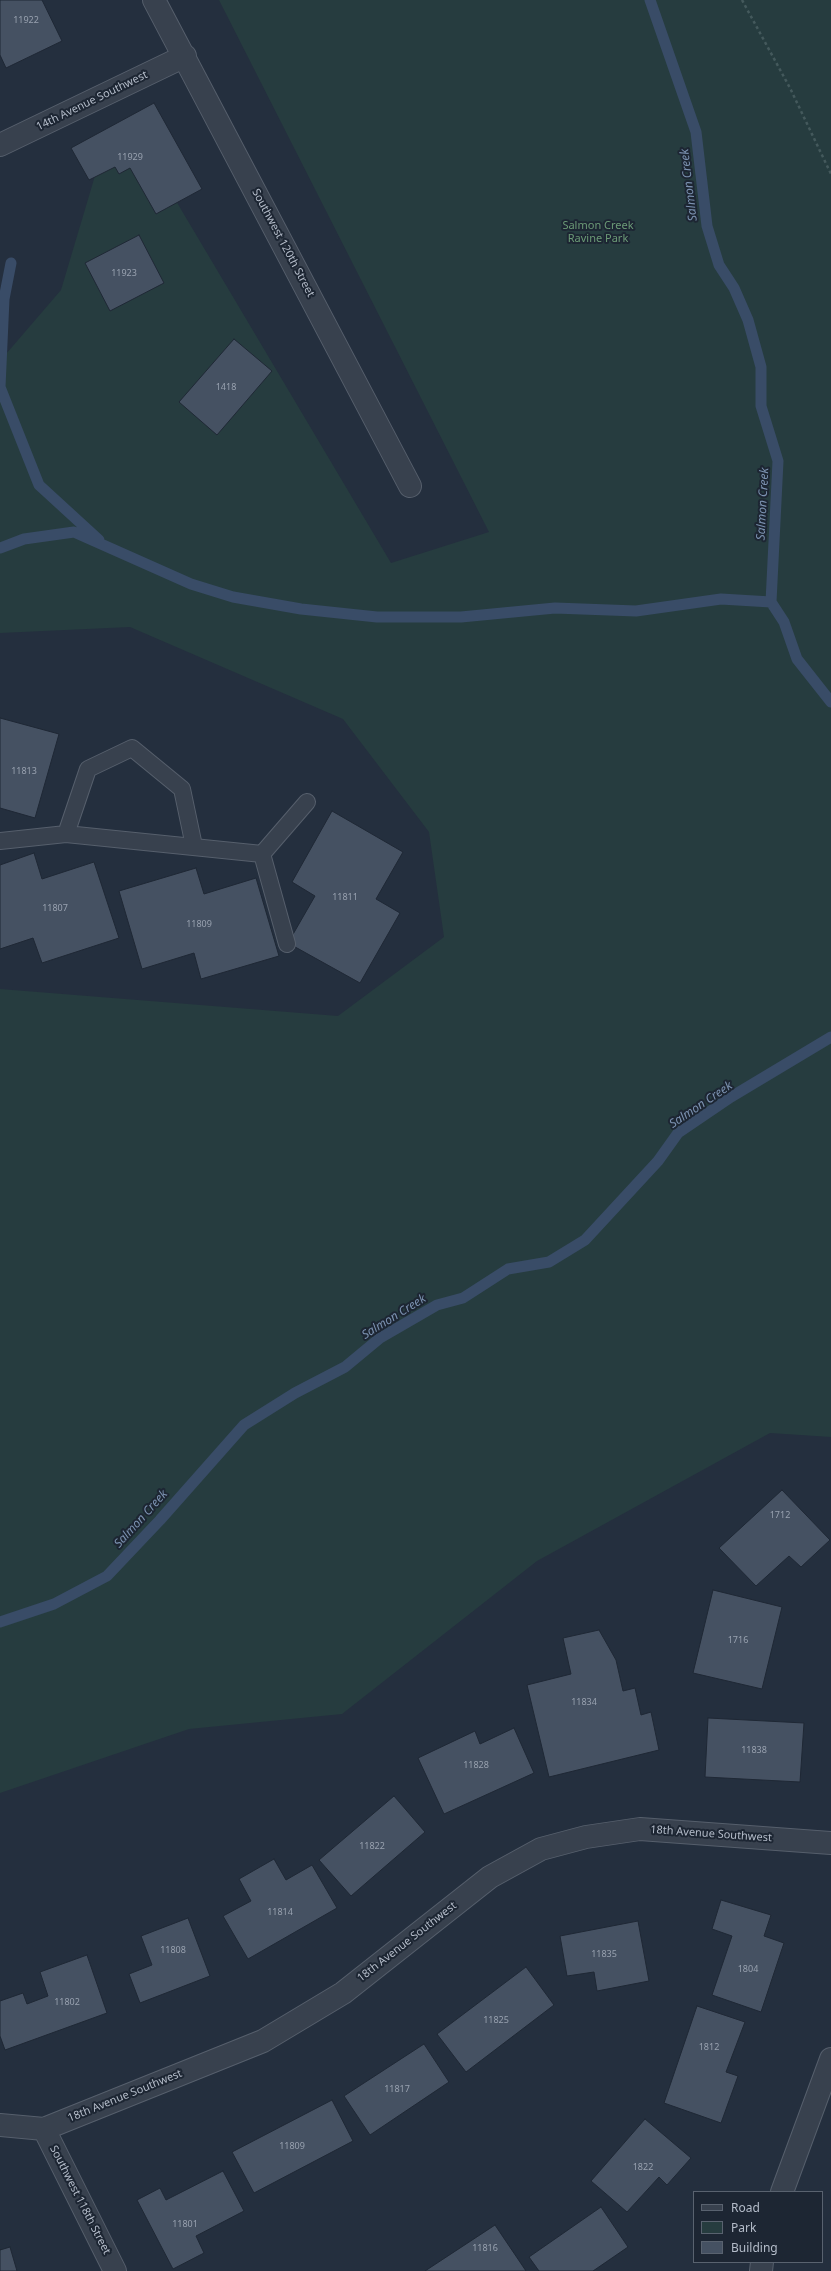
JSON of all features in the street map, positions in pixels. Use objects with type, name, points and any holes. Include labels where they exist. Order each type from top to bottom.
[{"type":"street","name":"Southwest 120th Street","points":[[154,0],[185,56],[410,486]]},
{"type":"street","name":"14th Avenue Southwest","points":[[0,146],[185,56]]},
{"type":"street","name":"18th Avenue Southwest","points":[[0,2125],[44,2129],[263,2041],[343,1992],[490,1877],[541,1849],[586,1837],[640,1829],[831,1843]]},
{"type":"street","points":[[782,2191],[831,2059]]},
{"type":"street","name":"Southwest 118th Street","points":[[44,2129],[115,2271]]},
{"type":"lane","points":[[66,834],[88,769],[132,748],[182,789],[194,846]]},
{"type":"lane","points":[[262,854],[307,802]]},
{"type":"lane","points":[[0,841],[66,834],[262,854]]},
{"type":"lane","points":[[262,854],[287,944]]},
{"type":"path","points":[[742,0],[790,88],[831,174]]},
{"type":"green space","name":"Salmon Creek Ravine Park","points":[[219,0],[831,0],[831,1437],[770,1433],[537,1561],[342,1714],[189,1729],[0,1793],[0,989],[338,1016],[444,937],[429,832],[343,719],[130,627],[0,633],[0,361],[61,290],[97,169],[141,142],[391,563],[489,532]]},
{"type":"building","points":[[0,0],[42,0],[62,41],[6,68],[0,55]]},
{"type":"building","points":[[154,103],[202,189],[156,214],[130,168],[119,174],[115,167],[89,180],[71,148]]},
{"type":"building","points":[[139,235],[164,283],[110,311],[85,263]]},
{"type":"building","points":[[234,339],[272,371],[217,435],[179,402]]},
{"type":"building","points":[[0,718],[59,734],[35,818],[0,808]]},
{"type":"building","points":[[332,811],[403,852],[376,899],[400,913],[360,983],[288,943],[315,896],[292,882]]},
{"type":"building","points":[[34,853],[42,879],[94,862],[119,938],[42,963],[33,938],[0,949],[0,865]]},
{"type":"building","points":[[196,868],[204,894],[256,878],[279,956],[201,979],[194,953],[142,969],[119,891]]},
{"type":"building","points":[[782,1490],[830,1540],[801,1567],[789,1556],[756,1586],[719,1548]]},
{"type":"building","points":[[713,1590],[782,1607],[762,1689],[693,1673]]},
{"type":"building","points":[[599,1630],[616,1660],[623,1691],[635,1688],[641,1715],[651,1712],[659,1750],[549,1777],[527,1685],[571,1674],[563,1638]]},
{"type":"building","points":[[708,1718],[804,1723],[800,1782],[705,1777]]},
{"type":"building","points":[[514,1728],[534,1773],[444,1814],[418,1758],[475,1731],[480,1744]]},
{"type":"building","points":[[394,1796],[425,1832],[351,1896],[319,1860]]},
{"type":"building","points":[[274,1859],[286,1880],[312,1865],[337,1908],[248,1959],[223,1916],[251,1901],[239,1879]]},
{"type":"building","points":[[721,1900],[771,1915],[764,1936],[784,1943],[761,2012],[712,1995],[732,1936],[712,1929]]},
{"type":"building","points":[[188,1918],[210,1976],[140,2003],[129,1974],[152,1965],[141,1936]]},
{"type":"building","points":[[638,1921],[649,1981],[597,1991],[594,1972],[567,1976],[560,1936]]},
{"type":"building","points":[[87,1955],[107,2013],[5,2050],[0,2036],[0,2001],[23,1993],[27,2004],[48,1996],[40,1972]]},
{"type":"building","points":[[526,1967],[554,2005],[466,2072],[437,2034]]},
{"type":"building","points":[[697,2006],[745,2022],[726,2072],[738,2076],[721,2123],[664,2103]]},
{"type":"building","points":[[424,2044],[449,2082],[370,2135],[344,2096]]},
{"type":"building","points":[[332,2100],[353,2141],[254,2193],[232,2152]]},
{"type":"building","points":[[645,2119],[691,2158],[667,2185],[659,2177],[627,2212],[591,2181]]},
{"type":"building","points":[[223,2171],[244,2211],[196,2236],[204,2253],[173,2269],[137,2200],[160,2188],[166,2200]]},
{"type":"building","points":[[601,2207],[628,2247],[593,2271],[539,2271],[529,2257]]},
{"type":"building","points":[[495,2225],[526,2271],[425,2271]]},
{"type":"building","points":[[10,2247],[17,2271],[0,2271],[0,2250]]},
{"type":"waterway","name":"Salmon Creek","points":[[650,0],[696,132],[707,226],[719,265],[734,288],[748,320],[761,367],[761,406],[778,461],[771,602],[784,622],[797,659],[831,702]]},
{"type":"waterway","points":[[11,263],[4,299],[0,387],[39,485],[99,540]]},
{"type":"waterway","points":[[0,548],[24,539],[74,532],[191,584],[233,597],[301,609],[377,617],[461,617],[555,608],[636,611],[721,599],[771,602]]},
{"type":"waterway","name":"Salmon Creek","points":[[0,1622],[54,1604],[107,1576],[160,1520],[244,1425],[295,1393],[345,1367],[380,1338],[437,1305],[463,1298],[508,1269],[549,1262],[585,1240],[658,1161],[678,1133],[731,1097],[831,1037]]}]
